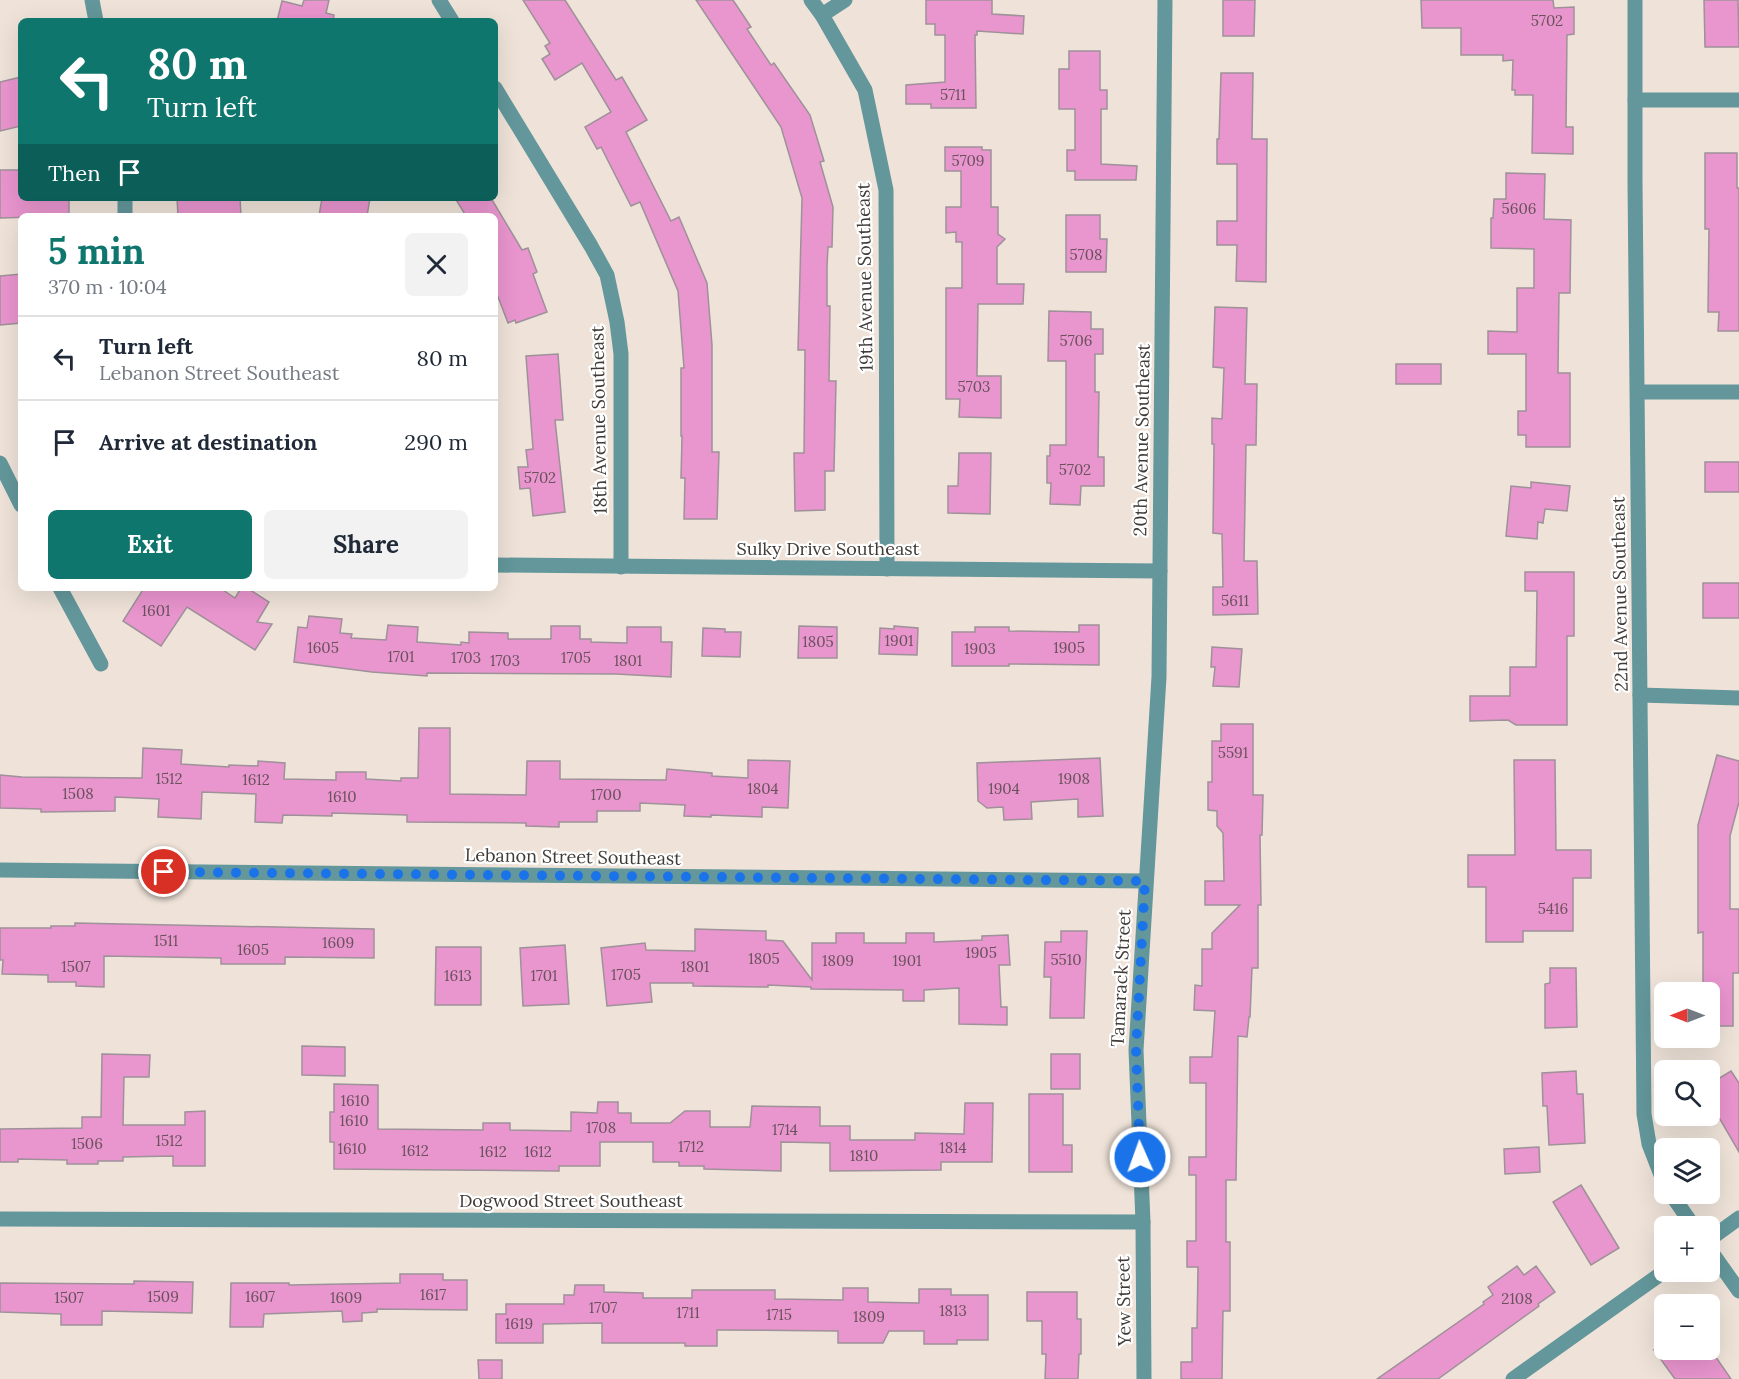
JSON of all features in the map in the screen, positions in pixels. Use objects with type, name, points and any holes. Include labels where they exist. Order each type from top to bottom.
[{"type":"street","points":[[92,0],[95,18]]},
{"type":"street","points":[[439,0],[450,18]]},
{"type":"street","name":"19th Avenue Southeast","points":[[811,0],[865,90],[886,190],[887,569]]},
{"type":"street","points":[[822,15],[845,0]]},
{"type":"street","name":"20th Avenue Southeast","points":[[1145,881],[1159,677],[1165,0]]},
{"type":"street","name":"22nd Avenue Southeast","points":[[1635,0],[1644,1114],[1649,1144],[1654,1157]]},
{"type":"street","name":"18th Avenue Southeast","points":[[498,93],[591,246],[606,275],[618,322],[621,354],[621,567]]},
{"type":"street","points":[[1635,100],[1739,100]]},
{"type":"street","points":[[1638,392],[1739,392]]},
{"type":"street","points":[[0,463],[18,499]]},
{"type":"street","name":"Sulky Drive Southeast","points":[[498,565],[1160,571]]},
{"type":"street","points":[[62,591],[101,664]]},
{"type":"street","points":[[1640,695],[1739,698]]},
{"type":"street","name":"Lebanon Street Southeast","points":[[0,870],[1145,881]]},
{"type":"street","name":"Tamarack Street","points":[[1143,1222],[1136,1050],[1145,881]]},
{"type":"street","points":[[1720,1232],[1739,1218]]},
{"type":"street","name":"Dogwood Street Southeast","points":[[0,1219],[1143,1222]]},
{"type":"street","name":"Yew Street","points":[[1143,1222],[1144,1379]]},
{"type":"street","points":[[1720,1264],[1739,1291]]},
{"type":"street","points":[[1513,1379],[1654,1279]]},
{"type":"building","points":[[304,0],[329,0],[326,13],[334,15],[334,18],[278,18],[282,1],[302,6]]},
{"type":"building","points":[[523,0],[565,0],[616,80],[622,77],[647,120],[626,132],[671,221],[679,217],[707,283],[712,345],[712,452],[719,452],[717,519],[684,519],[685,478],[681,478],[681,368],[684,368],[678,291],[640,202],[631,206],[601,147],[597,149],[585,127],[611,112],[582,63],[555,80],[542,59],[550,54],[545,46],[550,43]]},
{"type":"building","points":[[696,0],[733,0],[751,27],[747,29],[771,65],[774,63],[810,115],[824,161],[820,162],[833,207],[832,247],[828,247],[827,267],[827,306],[830,306],[829,381],[836,381],[834,471],[825,471],[825,510],[795,511],[794,453],[804,453],[805,350],[798,350],[802,198],[781,127]]},
{"type":"building","points":[[926,0],[992,0],[992,14],[1024,16],[1023,34],[977,31],[975,35],[976,108],[931,108],[931,104],[906,104],[906,85],[945,82],[945,35],[935,35],[935,24],[926,24]]},
{"type":"building","points":[[1223,0],[1255,0],[1254,36],[1223,36]]},
{"type":"building","points":[[1421,0],[1553,0],[1554,8],[1574,7],[1574,34],[1567,35],[1566,127],[1573,127],[1573,154],[1532,153],[1533,95],[1515,95],[1515,90],[1512,90],[1513,60],[1503,61],[1503,55],[1461,55],[1461,28],[1422,28]]},
{"type":"building","points":[[1704,0],[1738,0],[1739,47],[1705,47]]},
{"type":"building","points":[[1069,51],[1100,51],[1100,90],[1107,90],[1107,109],[1101,109],[1101,164],[1137,166],[1136,180],[1075,180],[1075,171],[1067,171],[1067,150],[1075,150],[1075,109],[1059,109],[1059,69],[1069,69]]},
{"type":"building","points":[[1221,73],[1253,73],[1252,139],[1267,139],[1266,282],[1236,281],[1237,245],[1217,245],[1217,221],[1237,221],[1237,164],[1217,164]]},
{"type":"building","points":[[18,78],[18,127],[0,131],[0,82]]},
{"type":"building","points":[[945,147],[982,147],[982,150],[991,150],[991,207],[998,207],[998,234],[1005,239],[997,247],[997,284],[1024,284],[1023,304],[978,304],[977,376],[1001,376],[1001,418],[959,417],[960,399],[946,399],[946,288],[962,288],[962,242],[956,242],[956,232],[946,233],[946,207],[961,207],[961,171],[945,171]]},
{"type":"building","points":[[1705,153],[1737,153],[1739,331],[1718,331],[1719,312],[1708,312],[1709,229],[1705,229]]},
{"type":"building","points":[[0,170],[18,170],[18,201],[69,201],[69,213],[18,213],[18,217],[0,218]]},
{"type":"building","points":[[1506,173],[1545,174],[1544,219],[1571,220],[1570,293],[1559,293],[1558,373],[1570,373],[1570,447],[1526,447],[1526,435],[1518,435],[1518,411],[1526,411],[1526,354],[1488,354],[1488,331],[1517,332],[1517,288],[1534,288],[1534,249],[1491,248],[1491,218],[1493,218],[1494,199],[1506,199]]},
{"type":"building","points":[[177,201],[240,201],[241,213],[178,213]]},
{"type":"building","points":[[322,201],[370,201],[368,213],[320,213]]},
{"type":"building","points":[[457,201],[493,201],[522,250],[528,248],[537,272],[533,274],[547,312],[516,323],[515,320],[508,323],[498,297],[498,213],[464,213]]},
{"type":"building","points":[[1066,215],[1100,215],[1100,239],[1107,239],[1106,272],[1066,272]]},
{"type":"building","points":[[18,274],[18,323],[0,325],[0,276]]},
{"type":"building","points":[[1215,307],[1247,308],[1245,384],[1257,384],[1256,445],[1246,445],[1244,561],[1257,561],[1258,614],[1213,615],[1213,587],[1223,587],[1222,534],[1213,533],[1212,418],[1222,419],[1224,368],[1213,367]]},
{"type":"building","points":[[1049,311],[1091,312],[1091,329],[1103,329],[1103,354],[1095,354],[1095,392],[1099,392],[1098,457],[1104,457],[1104,486],[1081,486],[1080,505],[1050,504],[1051,483],[1047,483],[1047,456],[1050,456],[1050,445],[1066,445],[1066,361],[1048,361]]},
{"type":"building","points":[[558,354],[563,420],[555,420],[565,512],[533,516],[530,488],[520,489],[518,467],[528,467],[526,450],[533,449],[526,356]]},
{"type":"building","points":[[1396,364],[1441,364],[1441,384],[1396,384]]},
{"type":"building","points":[[959,453],[991,453],[990,514],[948,513],[948,486],[958,486]]},
{"type":"building","points":[[1705,462],[1739,462],[1739,492],[1705,492]]},
{"type":"building","points":[[1531,482],[1570,486],[1567,511],[1545,509],[1543,523],[1538,522],[1537,539],[1506,536],[1511,486],[1531,488]]},
{"type":"building","points":[[1525,572],[1574,572],[1574,636],[1567,636],[1567,725],[1516,725],[1508,720],[1470,721],[1470,696],[1510,696],[1510,667],[1536,667],[1537,591],[1525,591]]},
{"type":"building","points":[[1703,583],[1739,583],[1739,618],[1703,618]]},
{"type":"building","points":[[142,591],[224,591],[235,598],[239,591],[252,591],[269,602],[257,622],[272,624],[255,650],[187,607],[161,646],[123,621]]},
{"type":"building","points":[[309,616],[342,619],[340,633],[352,634],[351,638],[386,640],[388,625],[418,627],[417,642],[461,645],[461,642],[469,643],[469,632],[508,633],[508,639],[551,639],[551,626],[580,626],[580,639],[591,639],[591,642],[627,643],[627,627],[661,627],[661,642],[672,642],[671,677],[616,674],[427,673],[427,676],[294,662],[298,627],[307,628]]},
{"type":"building","points":[[1079,625],[1099,625],[1099,665],[952,666],[952,632],[975,632],[975,627],[1009,627],[1009,631],[1079,632]]},
{"type":"building","points":[[799,626],[837,627],[837,658],[798,658]]},
{"type":"building","points":[[894,626],[918,628],[917,655],[879,654],[880,628],[894,629]]},
{"type":"building","points":[[703,628],[741,632],[740,657],[702,656]]},
{"type":"building","points":[[1212,647],[1242,649],[1239,687],[1213,686],[1215,667],[1211,667]]},
{"type":"building","points":[[1221,724],[1253,724],[1253,795],[1263,795],[1262,835],[1260,835],[1261,905],[1258,905],[1258,968],[1252,968],[1247,1037],[1238,1036],[1236,1180],[1226,1180],[1226,1242],[1230,1242],[1230,1311],[1223,1311],[1222,1379],[1181,1379],[1181,1362],[1192,1362],[1192,1328],[1197,1328],[1198,1267],[1187,1267],[1187,1241],[1196,1241],[1196,1175],[1189,1175],[1189,1157],[1206,1157],[1206,1083],[1190,1083],[1190,1057],[1212,1057],[1215,1011],[1194,1010],[1195,985],[1202,986],[1202,949],[1212,949],[1212,933],[1240,905],[1205,905],[1205,881],[1224,881],[1223,833],[1217,826],[1217,811],[1208,810],[1208,782],[1212,782],[1212,741],[1221,741]]},
{"type":"building","points":[[419,728],[450,728],[450,794],[526,795],[527,761],[560,761],[560,779],[666,780],[667,769],[712,773],[712,776],[748,778],[748,760],[790,761],[788,808],[762,807],[762,817],[711,815],[711,817],[684,816],[685,805],[640,803],[640,811],[597,811],[597,822],[559,822],[559,827],[526,826],[526,823],[407,822],[407,815],[332,813],[332,816],[283,815],[282,823],[255,822],[256,794],[202,792],[201,819],[158,817],[159,799],[115,797],[115,811],[41,812],[41,809],[0,808],[0,775],[142,778],[143,748],[182,750],[181,764],[229,767],[229,765],[258,766],[258,761],[285,763],[284,779],[336,780],[336,772],[366,772],[366,779],[401,781],[401,778],[418,778]]},
{"type":"building","points":[[1717,755],[1739,761],[1739,802],[1730,836],[1730,909],[1739,909],[1739,973],[1733,973],[1733,1026],[1720,1026],[1720,982],[1703,982],[1703,932],[1698,933],[1698,825]]},
{"type":"building","points":[[1100,758],[1103,816],[1078,817],[1078,799],[1031,802],[1032,819],[1004,820],[1003,807],[987,808],[978,801],[977,763]]},
{"type":"building","points":[[1514,760],[1555,760],[1556,850],[1591,850],[1591,878],[1573,878],[1573,931],[1523,931],[1523,942],[1486,942],[1486,887],[1468,887],[1468,855],[1515,855]]},
{"type":"building","points":[[75,923],[374,929],[374,958],[285,957],[285,964],[221,964],[221,958],[104,956],[104,987],[76,986],[76,982],[48,982],[48,975],[2,974],[0,928],[51,928],[51,926],[75,926]]},
{"type":"building","points":[[695,929],[766,931],[766,940],[783,941],[812,980],[812,943],[836,943],[836,933],[864,933],[864,943],[906,943],[906,933],[934,933],[934,942],[982,940],[982,936],[1008,935],[1010,965],[999,965],[1001,1007],[1007,1007],[1007,1025],[959,1024],[959,988],[924,990],[924,1001],[903,1001],[903,990],[811,989],[811,987],[768,985],[768,987],[693,986],[693,983],[650,983],[652,1002],[607,1006],[601,948],[645,943],[646,950],[695,951]]},
{"type":"building","points":[[1061,931],[1087,931],[1084,1018],[1050,1018],[1051,977],[1044,977],[1045,942],[1061,942]]},
{"type":"building","points":[[565,945],[569,1004],[523,1006],[520,948]]},
{"type":"building","points":[[436,947],[481,947],[481,1005],[435,1005]]},
{"type":"building","points":[[1550,968],[1576,968],[1577,1027],[1545,1028],[1545,984],[1550,983]]},
{"type":"building","points":[[302,1046],[345,1047],[345,1076],[302,1075]]},
{"type":"building","points":[[102,1054],[150,1055],[149,1077],[124,1077],[123,1125],[185,1125],[185,1112],[205,1111],[205,1166],[173,1166],[173,1156],[123,1157],[123,1161],[98,1161],[98,1164],[67,1164],[67,1160],[18,1159],[18,1162],[0,1162],[0,1129],[82,1128],[82,1117],[101,1117]]},
{"type":"building","points":[[1051,1054],[1080,1054],[1080,1089],[1051,1089]]},
{"type":"building","points":[[1576,1071],[1577,1094],[1583,1094],[1585,1143],[1549,1145],[1547,1106],[1543,1106],[1542,1073]]},
{"type":"building","points":[[1731,1071],[1739,1083],[1739,1152],[1720,1119],[1720,1078]]},
{"type":"building","points":[[334,1084],[378,1085],[378,1129],[483,1130],[483,1123],[510,1123],[510,1130],[571,1131],[571,1112],[597,1113],[598,1102],[618,1102],[618,1113],[631,1113],[631,1123],[670,1123],[685,1111],[710,1111],[710,1127],[750,1127],[752,1106],[820,1107],[820,1126],[850,1126],[850,1140],[915,1140],[915,1133],[964,1134],[965,1103],[993,1103],[992,1162],[941,1162],[941,1170],[830,1171],[830,1143],[781,1142],[781,1171],[704,1169],[704,1166],[679,1166],[679,1162],[653,1162],[653,1142],[600,1142],[600,1166],[559,1166],[559,1171],[334,1169],[334,1142],[330,1142],[330,1112],[334,1112]]},
{"type":"building","points":[[1029,1094],[1063,1094],[1063,1145],[1072,1145],[1072,1172],[1029,1172]]},
{"type":"building","points":[[1539,1147],[1540,1172],[1505,1174],[1504,1149]]},
{"type":"building","points":[[1581,1185],[1619,1248],[1591,1265],[1553,1202]]},
{"type":"building","points":[[1517,1266],[1524,1275],[1536,1266],[1555,1292],[1438,1379],[1377,1379],[1484,1304],[1483,1302],[1493,1295],[1488,1287]]},
{"type":"building","points":[[400,1274],[443,1274],[443,1280],[467,1280],[467,1310],[377,1309],[377,1312],[362,1313],[362,1321],[343,1322],[342,1311],[264,1314],[263,1327],[230,1327],[231,1283],[289,1283],[289,1285],[400,1283]]},
{"type":"building","points":[[134,1281],[193,1282],[192,1313],[102,1311],[102,1325],[61,1325],[61,1314],[0,1312],[0,1283],[134,1284]]},
{"type":"building","points":[[575,1285],[604,1285],[604,1292],[643,1293],[643,1298],[692,1298],[692,1290],[775,1290],[775,1299],[843,1300],[843,1288],[868,1288],[868,1302],[919,1303],[919,1289],[951,1289],[951,1295],[988,1295],[988,1340],[957,1340],[957,1344],[924,1344],[924,1331],[889,1331],[883,1343],[838,1343],[838,1331],[717,1330],[717,1346],[685,1346],[685,1343],[602,1343],[602,1323],[543,1324],[543,1343],[496,1343],[496,1314],[506,1314],[506,1304],[564,1304],[564,1295],[574,1295]]},
{"type":"building","points":[[1027,1292],[1077,1292],[1077,1319],[1081,1319],[1078,1379],[1045,1379],[1046,1354],[1042,1354],[1042,1321],[1027,1321]]},
{"type":"building","points":[[478,1360],[502,1360],[502,1379],[479,1379]]},
{"type":"building","points":[[1661,1360],[1718,1360],[1731,1379],[1675,1379]]},
{"type":"route","points":[[164,872],[1145,881],[1136,1050],[1140,1157]]}]
